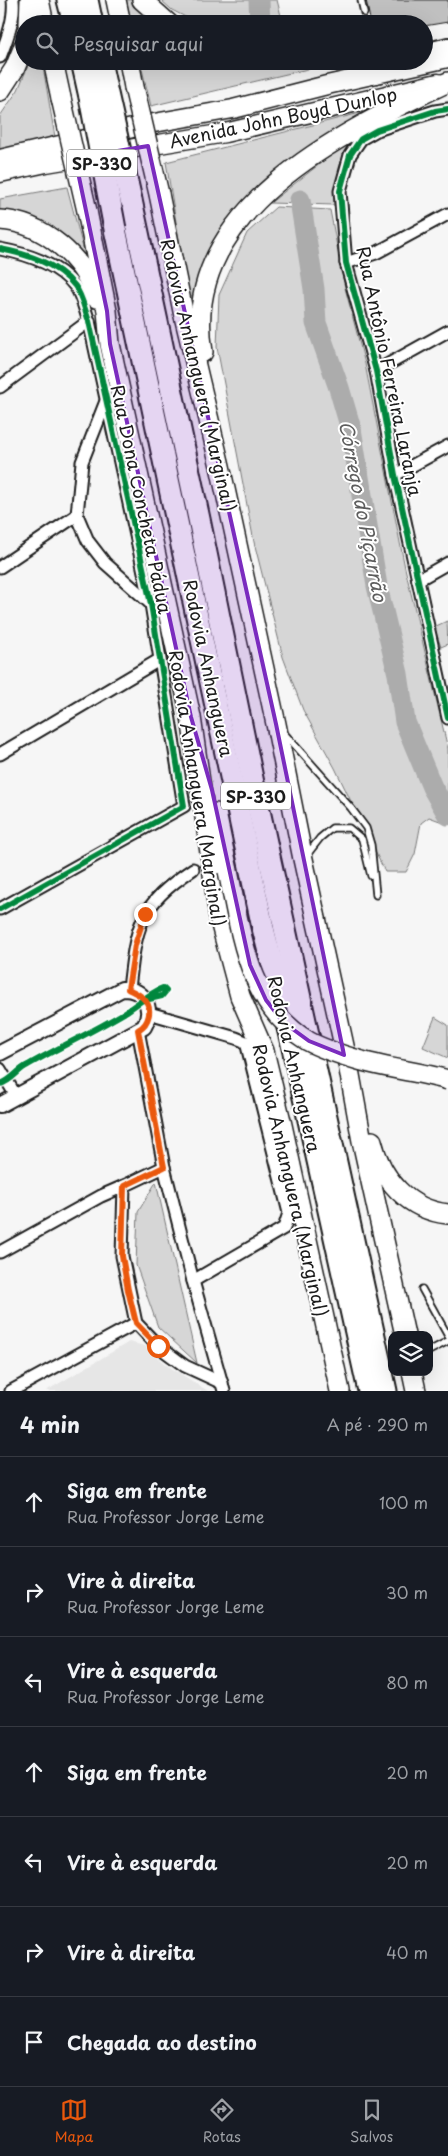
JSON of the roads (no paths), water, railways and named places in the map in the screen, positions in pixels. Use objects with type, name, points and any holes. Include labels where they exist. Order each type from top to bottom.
[{"type":"highway","points":[[29,15],[30,0]]},
{"type":"highway","points":[[39,0],[42,15]]},
{"type":"highway","points":[[68,0],[72,15]]},
{"type":"highway","points":[[87,0],[90,15]]},
{"type":"highway","points":[[116,0],[119,15]]},
{"type":"highway","points":[[142,0],[159,15]]},
{"type":"highway","points":[[0,91],[15,68]]},
{"type":"highway","name":"Rodovia Anhanguera (Marginal)","points":[[55,70],[88,211],[107,311],[110,344],[191,718],[219,917],[240,996],[266,1060],[340,1391]]},
{"type":"highway","name":"Rodovia Anhanguera","points":[[86,70],[98,93],[131,200],[253,783],[386,1391]]},
{"type":"highway","name":"Rodovia Anhanguera","points":[[99,70],[98,93],[115,229],[263,928],[293,1048],[368,1391]]},
{"type":"highway","name":"Rodovia Anhanguera (Marginal)","points":[[131,70],[276,724],[303,860],[348,1064],[362,1142],[404,1331]]},
{"type":"highway","points":[[220,466],[219,442],[201,341],[200,311],[210,272],[226,237],[258,198],[306,161],[366,123],[448,81]]},
{"type":"highway","points":[[0,220],[24,226],[48,237],[77,261],[94,290],[110,344]]},
{"type":"highway","points":[[191,718],[212,790],[236,910],[256,982],[275,1013],[283,1022],[309,1042],[363,1061],[448,1080]]},
{"type":"highway","points":[[348,1064],[362,1100],[376,1155],[384,1173],[395,1187],[419,1207],[448,1214]]},
{"type":"highway","points":[[413,1376],[416,1391]]},
{"type":"main road","name":"Avenida John Boyd Dunlop","points":[[433,61],[448,58]]},
{"type":"main road","points":[[327,85],[366,70]]},
{"type":"main road","name":"Avenida John Boyd Dunlop","points":[[0,159],[154,123],[233,110],[327,85],[394,70]]},
{"type":"main road","name":"Avenida John Boyd Dunlop","points":[[0,173],[46,163],[226,133],[448,81]]},
{"type":"street","points":[[0,56],[10,26],[14,8],[13,0]]},
{"type":"street","points":[[433,49],[448,45]]},
{"type":"street","name":"Rua Antônio Ferreira Laranja","points":[[448,109],[435,111],[377,130],[361,139],[350,155],[340,191],[346,263],[376,371],[395,475],[418,580],[444,683],[448,718]]},
{"type":"street","points":[[346,263],[376,254],[448,214]]},
{"type":"street","name":"Rua Dona Concheta Pádua","points":[[0,249],[21,253],[59,271],[76,286],[90,321],[151,604],[184,806],[0,909]]},
{"type":"street","points":[[0,387],[90,321]]},
{"type":"street","points":[[376,371],[448,331]]},
{"type":"street","points":[[106,401],[82,462],[77,515],[88,542],[105,563],[151,604]]},
{"type":"street","points":[[395,475],[448,446]]},
{"type":"street","points":[[0,567],[77,515]]},
{"type":"street","points":[[418,580],[448,563]]},
{"type":"street","points":[[0,754],[159,660]]},
{"type":"street","points":[[128,989],[135,945],[145,914],[151,904],[172,884],[193,869]]},
{"type":"street","points":[[0,1053],[122,990],[128,989],[144,998],[147,1003],[149,1013],[144,1027],[0,1105]]},
{"type":"street","points":[[149,1013],[246,1042],[289,1213],[284,1228],[193,1282]]},
{"type":"street","points":[[138,1030],[164,1167],[193,1282],[223,1387]]},
{"type":"street","points":[[0,1069],[16,1096]]},
{"type":"street","points":[[0,1252],[101,1196],[164,1167]]},
{"type":"street","points":[[124,1186],[122,1256],[136,1323],[158,1346],[185,1366],[223,1387]]},
{"type":"street","points":[[11,1391],[136,1323]]},
{"type":"lane","points":[[361,0],[364,13]]},
{"type":"lane","points":[[276,724],[351,808],[366,828],[371,845],[376,895],[362,839],[349,828],[332,828],[320,838],[303,860]]},
{"type":"lane","points":[[422,1288],[448,1336]]},
{"type":"lane","points":[[433,1349],[448,1341]]},
{"type":"waterway","name":"Córrego do Piçarrão","points":[[259,0],[260,15]]},
{"type":"waterway","name":"Córrego do Piçarrão","points":[[300,200],[314,289],[316,323],[351,429],[377,586],[398,674],[405,722],[432,787],[448,815]]}]
